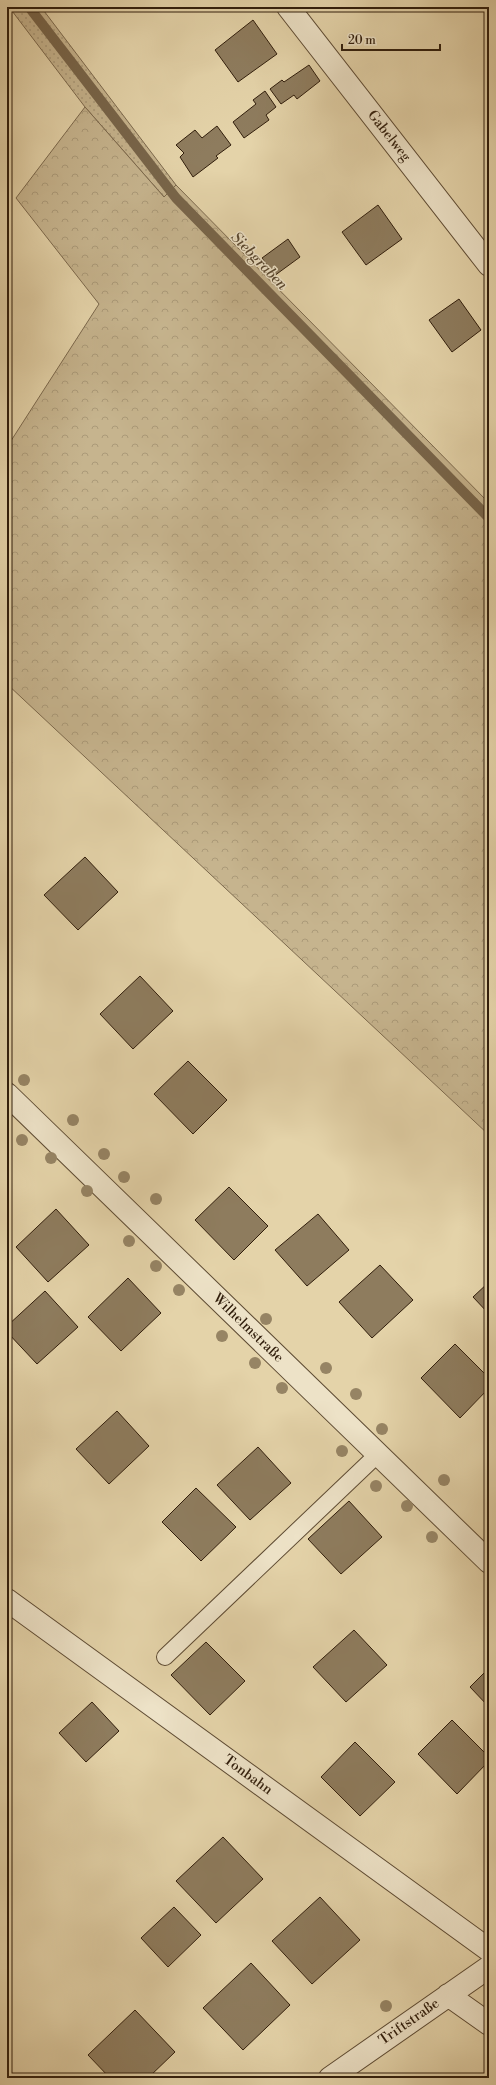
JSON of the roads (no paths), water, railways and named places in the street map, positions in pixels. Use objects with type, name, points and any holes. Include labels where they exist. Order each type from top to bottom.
[{"type":"street","name":"Gabelweg","points":[[288,7],[489,265]]},
{"type":"street","name":"Wilhelmstraße","points":[[7,1094],[489,1562]]},
{"type":"street","name":"Tonbahn","points":[[7,1600],[489,1950]]},
{"type":"street","name":"Triftstraße","points":[[330,2078],[489,1967]]},
{"type":"street","points":[[448,1995],[489,2024]]},
{"type":"lane","points":[[165,1657],[378,1454]]},
{"type":"waterway","name":"Siebgraben","points":[[29,7],[176,198],[489,518]]}]
